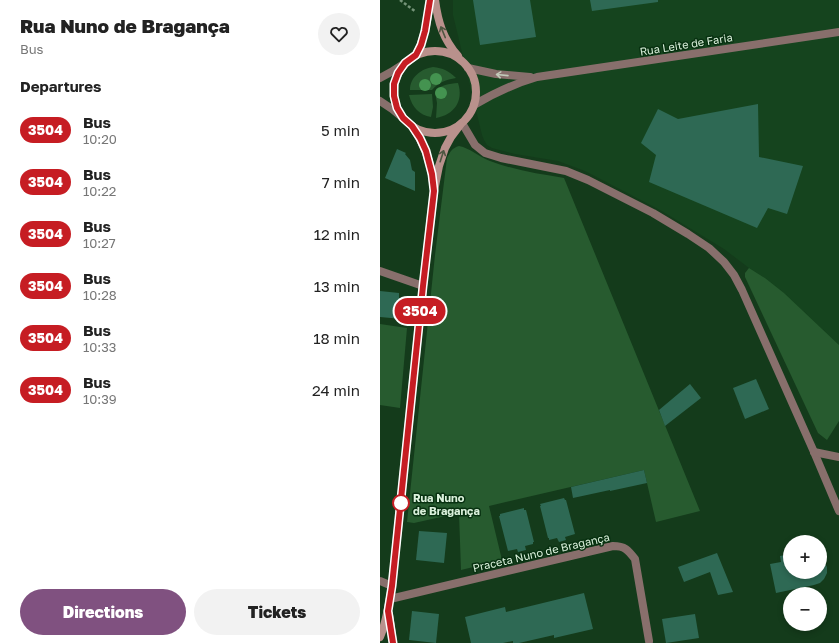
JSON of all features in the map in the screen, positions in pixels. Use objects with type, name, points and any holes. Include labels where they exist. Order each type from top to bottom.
[{"type":"street","points":[[416,55],[425,31],[430,0]]},
{"type":"street","points":[[380,637],[388,611],[392,586],[434,191],[439,166],[445,148],[451,137],[469,114],[474,105],[476,95],[476,86],[473,76],[452,49],[445,37],[440,25],[435,0]]},
{"type":"street","name":"Rua Leite de Faria","points":[[537,77],[839,32]]},
{"type":"street","points":[[380,78],[392,72],[416,55],[427,52],[439,51],[451,54],[461,60]]},
{"type":"street","points":[[403,118],[397,108],[394,96],[394,84],[398,73],[405,63]]},
{"type":"street","points":[[468,68],[496,74],[537,77]]},
{"type":"street","points":[[474,105],[501,90],[537,77]]},
{"type":"street","points":[[380,101],[412,126],[423,132],[436,133],[448,131],[461,124]]},
{"type":"street","points":[[461,124],[475,145],[485,153],[501,158],[566,171],[588,180],[653,213],[688,234],[709,248],[724,262],[734,275],[742,290],[839,511]]},
{"type":"street","points":[[412,126],[426,151],[432,174],[434,191]]},
{"type":"street","points":[[380,271],[423,286]]},
{"type":"street","points":[[814,452],[839,457]]},
{"type":"street","name":"Praceta Nuno de Bragança","points":[[390,599],[613,546],[621,546],[628,551],[634,559],[649,641]]},
{"type":"street","points":[[380,582],[392,586]]},
{"type":"street","points":[[388,611],[393,643]]},
{"type":"path","points":[[400,0],[427,21]]},
{"type":"shaded area","points":[[453,0],[839,0],[839,345],[784,293],[765,278],[724,249],[660,210],[585,171],[558,161],[515,154],[492,148],[487,145],[482,135],[453,15]]},
{"type":"shaded area","points":[[433,67],[446,70],[456,78],[437,85],[432,90],[410,90],[410,85],[417,74]]},
{"type":"shaded area","points":[[458,83],[460,96],[456,106],[448,114],[436,118],[437,103],[435,92],[437,89],[448,84]]},
{"type":"shaded area","points":[[432,94],[433,107],[431,117],[417,110],[409,95]]},
{"type":"shaded area","points":[[459,146],[486,159],[508,167],[564,178],[700,511],[656,522],[644,470],[489,506],[502,560],[461,570],[459,513],[414,523],[407,522],[435,255],[447,158],[452,150]]},
{"type":"shaded area","points":[[749,268],[784,293],[839,345],[839,421],[827,440],[818,433],[745,277],[745,273]]},
{"type":"shaded area","points":[[380,324],[407,328],[400,408],[380,405]]},
{"type":"building","points":[[473,0],[530,0],[536,37],[480,45]]},
{"type":"building","points":[[590,0],[658,0],[658,2],[592,11]]},
{"type":"building","points":[[758,104],[759,157],[803,166],[787,214],[768,208],[757,228],[649,182],[656,155],[641,143],[658,109],[678,119]]},
{"type":"building","points":[[397,149],[406,153],[405,154],[410,160],[412,170],[415,172],[415,191],[385,178]]},
{"type":"building","points":[[380,291],[399,293],[399,298],[404,299],[402,319],[380,317]]},
{"type":"building","points":[[756,379],[769,409],[745,419],[733,388]]},
{"type":"building","points":[[690,384],[701,398],[665,426],[659,410]]},
{"type":"building","points":[[644,470],[647,483],[573,498],[571,487]]},
{"type":"building","points":[[564,498],[566,500],[575,534],[565,537],[566,540],[559,542],[557,538],[549,540],[540,504]]},
{"type":"building","points":[[524,508],[524,510],[526,510],[534,542],[533,544],[525,546],[526,550],[518,552],[517,549],[508,551],[499,516],[500,514]]},
{"type":"building","points":[[419,531],[447,533],[444,563],[416,560]]},
{"type":"building","points":[[717,553],[733,592],[718,595],[710,572],[684,582],[678,567]]},
{"type":"building","points":[[783,555],[783,579],[824,579],[820,583],[804,587],[783,587],[783,592],[776,593],[770,564],[781,562],[780,556]]},
{"type":"building","points":[[584,593],[593,629],[554,638],[554,635],[519,643],[513,643],[513,641],[503,643],[471,643],[465,617],[505,607],[506,612]]},
{"type":"building","points":[[412,611],[439,614],[436,643],[409,640]]},
{"type":"building","points":[[695,614],[699,638],[666,643],[662,619]]},
{"type":"bus line","name":"3504","points":[[393,643],[388,611],[392,586],[434,191],[432,174],[426,151],[412,126],[403,118],[397,108],[394,96],[394,84],[398,73],[405,63],[416,55],[421,45],[430,0]]},
{"type":"place","name":"Rua Nuno de Bragança","points":[[401,503]]}]
